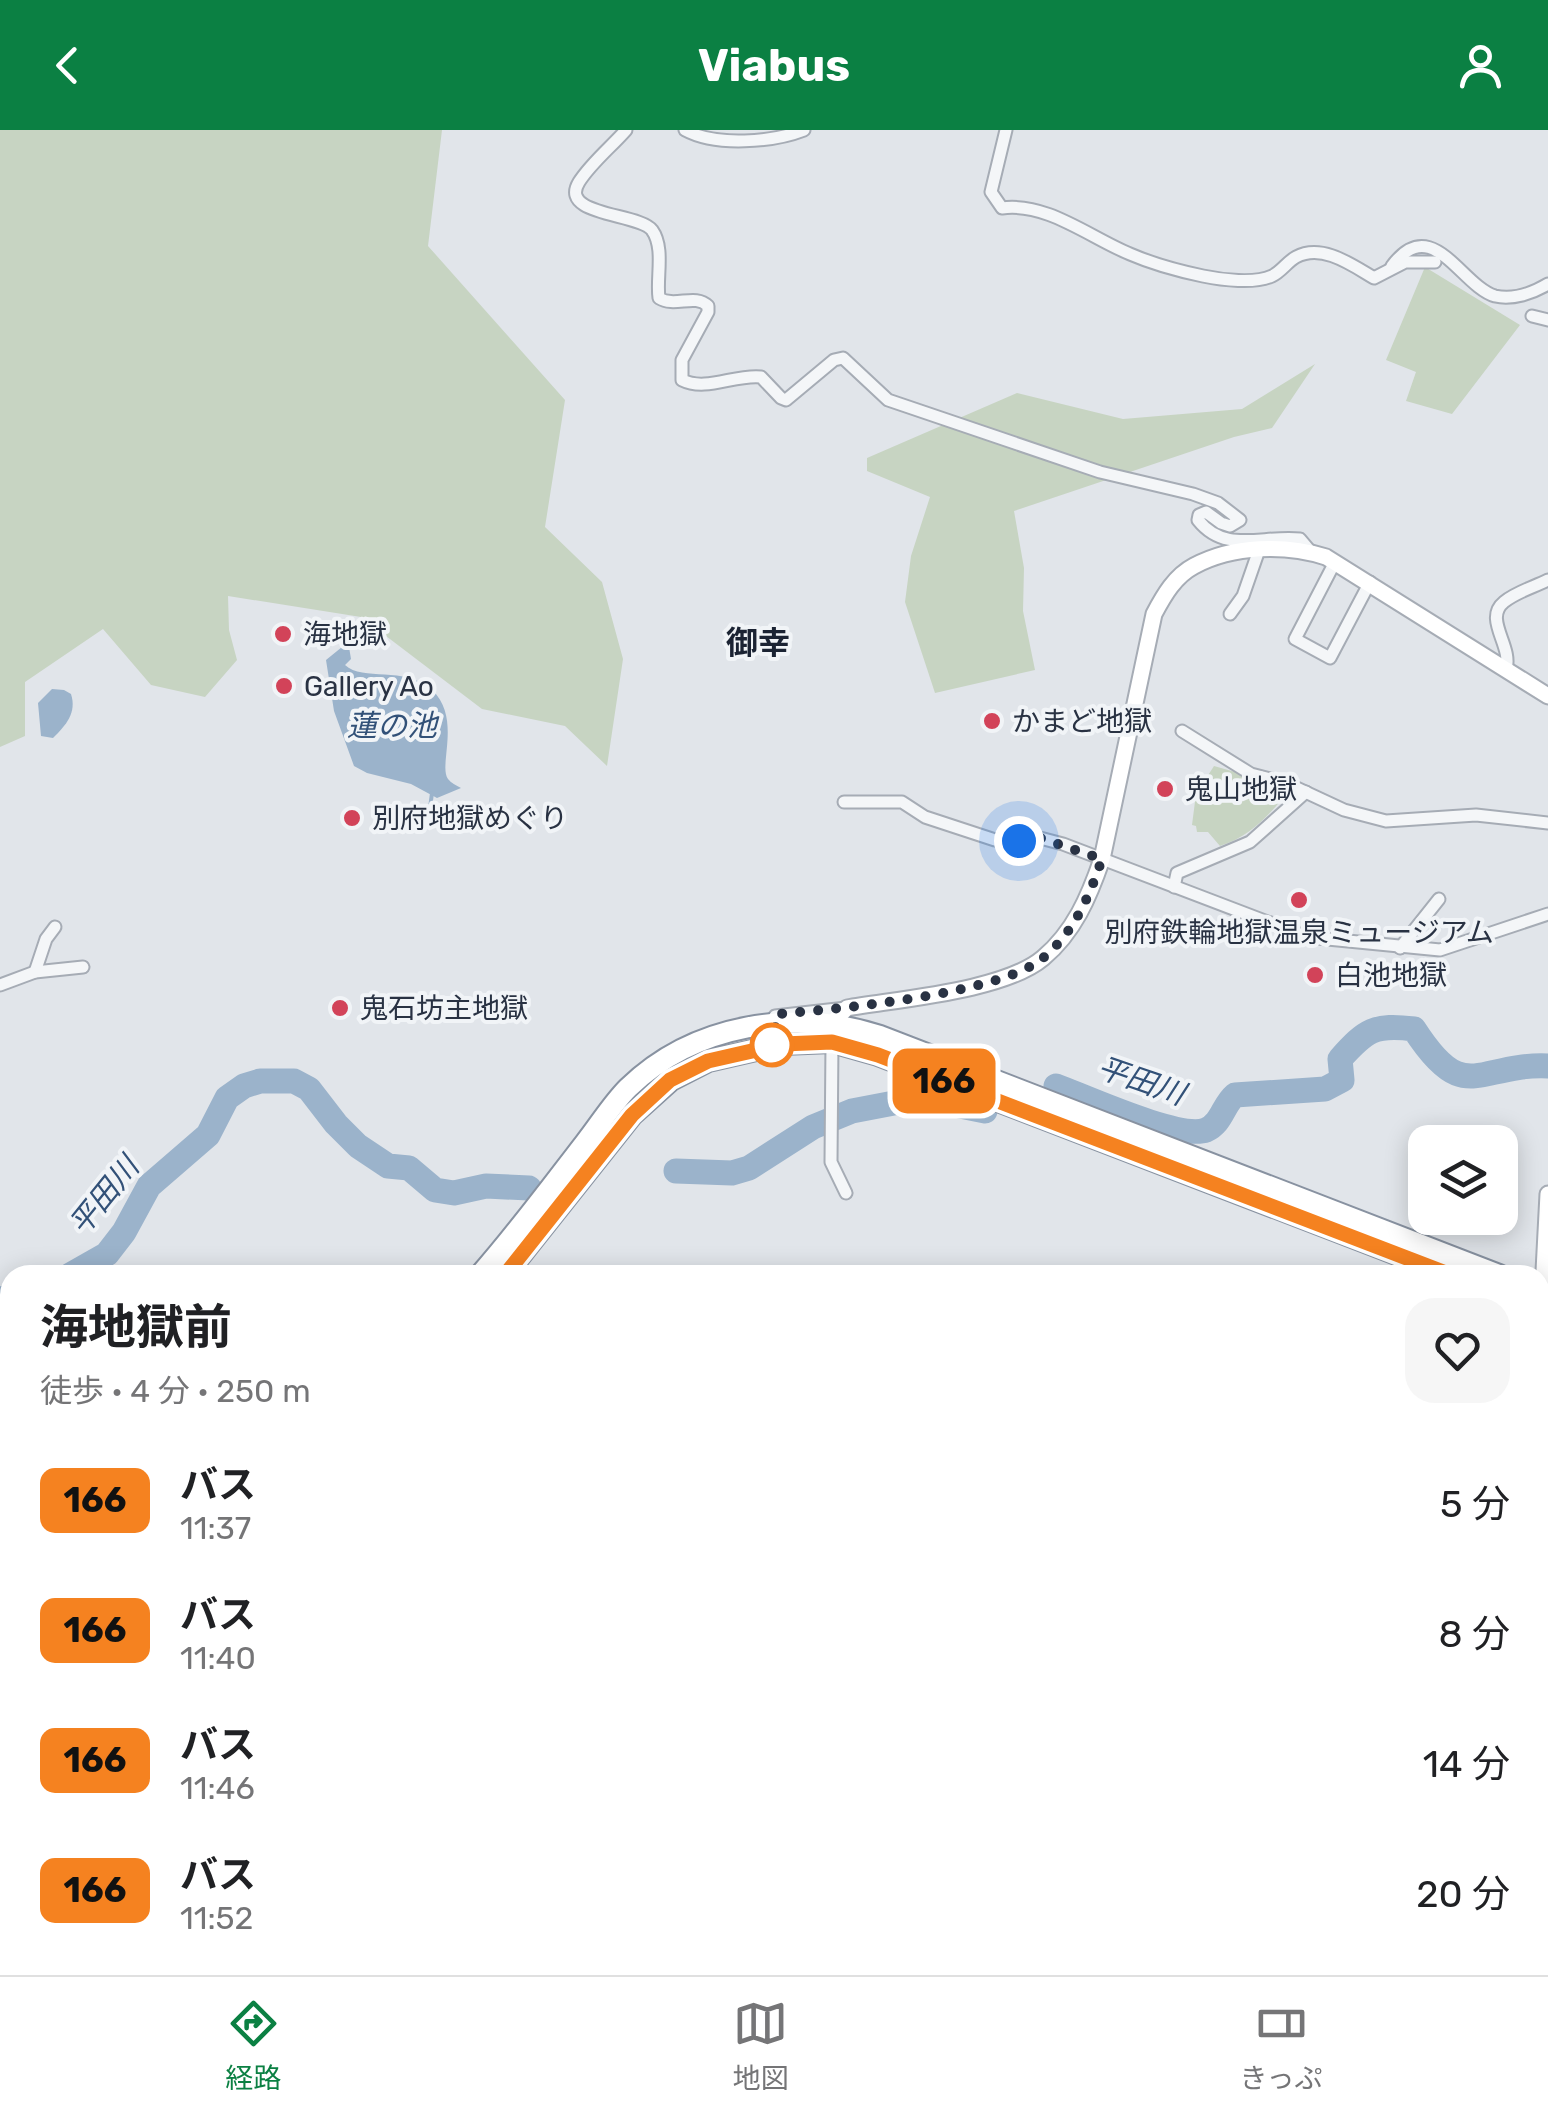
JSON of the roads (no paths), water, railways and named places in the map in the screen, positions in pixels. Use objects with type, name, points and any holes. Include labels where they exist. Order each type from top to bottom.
[{"type":"highway","points":[[488,1265],[628,1088],[683,1050],[743,1027],[793,1021],[837,1024],[880,1036],[1473,1265]]},
{"type":"highway","points":[[513,1265],[632,1115],[670,1080],[708,1061],[783,1044],[837,1024]]},
{"type":"highway","points":[[837,1024],[878,1055],[1425,1265]]},
{"type":"street","points":[[626,130],[579,182],[578,198],[582,206],[592,211],[618,214],[653,231],[658,242],[658,290],[662,301],[698,300],[708,306],[682,360],[682,380],[691,385],[748,375],[761,377],[786,400],[834,360],[843,358],[888,400],[1100,472],[1193,494],[1218,503],[1240,520],[1230,526],[1206,512],[1198,514],[1209,534],[1224,540],[1300,539],[1311,552]]},
{"type":"street","points":[[685,130],[704,136],[768,142],[804,130]]},
{"type":"street","points":[[1006,130],[991,192],[1002,208],[1022,206],[1087,231],[1129,254],[1207,277],[1239,280],[1270,278],[1299,255],[1330,254],[1374,278],[1405,262],[1436,262]]},
{"type":"street","points":[[1390,269],[1404,253],[1424,248],[1440,251],[1473,283],[1494,296],[1534,292],[1548,284]]},
{"type":"street","points":[[1532,316],[1548,320]]},
{"type":"street","points":[[1230,614],[1244,596],[1260,547]]},
{"type":"street","points":[[846,1194],[831,1162],[837,1024],[990,982],[1040,960],[1078,918],[1102,859],[1154,614],[1166,592],[1194,566],[1260,547],[1311,552],[1370,582],[1548,696]]},
{"type":"street","points":[[1335,562],[1294,639],[1308,648],[1330,658],[1370,582]]},
{"type":"street","points":[[1506,670],[1509,654],[1495,612],[1504,601],[1548,580]]},
{"type":"street","points":[[1182,731],[1251,774],[1306,792],[1344,810],[1386,821],[1476,814],[1548,823]]},
{"type":"street","points":[[1174,887],[1177,873],[1250,842],[1306,792]]},
{"type":"street","points":[[844,802],[902,802],[925,817],[1008,843],[1040,838],[1307,938],[1440,950],[1548,914]]},
{"type":"street","points":[[1400,948],[1439,899]]},
{"type":"street","points":[[35,972],[46,939],[55,927]]},
{"type":"street","points":[[0,985],[35,972],[83,967]]},
{"type":"street","points":[[1545,1265],[1548,1194]]},
{"type":"water","name":"蓮の池","points":[[342,647],[349,647],[351,659],[345,665],[353,670],[409,678],[432,690],[446,714],[446,773],[461,788],[437,798],[411,784],[354,766],[334,711],[326,660]]},
{"type":"water","points":[[52,689],[71,694],[73,707],[53,738],[41,736],[38,703]]},
{"type":"waterway","points":[[418,824],[430,808],[432,793]]},
{"type":"waterway","name":"平田川","points":[[1056,1086],[1155,1123],[1193,1131],[1211,1127],[1235,1095],[1325,1089],[1342,1080],[1340,1059],[1364,1035],[1380,1029],[1414,1029],[1431,1053],[1460,1075],[1548,1066]]},
{"type":"waterway","name":"平田川","points":[[88,1265],[107,1254],[149,1186],[208,1135],[227,1098],[260,1081],[294,1081],[309,1089],[358,1146],[388,1166],[409,1168],[435,1190],[454,1193],[486,1186],[529,1188]]},
{"type":"waterway","name":"平田川","points":[[676,1171],[732,1173],[749,1168],[813,1127],[852,1111],[920,1098],[985,1111]]},
{"type":"place","name":"海地獄","points":[[283,634]]},
{"type":"place","name":"Gallery Ao","points":[[284,686]]},
{"type":"place","name":"かまど地獄","points":[[992,721]]},
{"type":"place","name":"鬼山地獄","points":[[1165,789]]},
{"type":"place","name":"別府地獄めぐり","points":[[352,818]]},
{"type":"place","name":"別府鉄輪地獄温泉ミュージアム","points":[[1299,900]]},
{"type":"place","name":"白池地獄","points":[[1315,975]]},
{"type":"place","name":"鬼石坊主地獄","points":[[340,1008]]},
{"type":"district","name":"御幸","points":[[758,643]]}]
